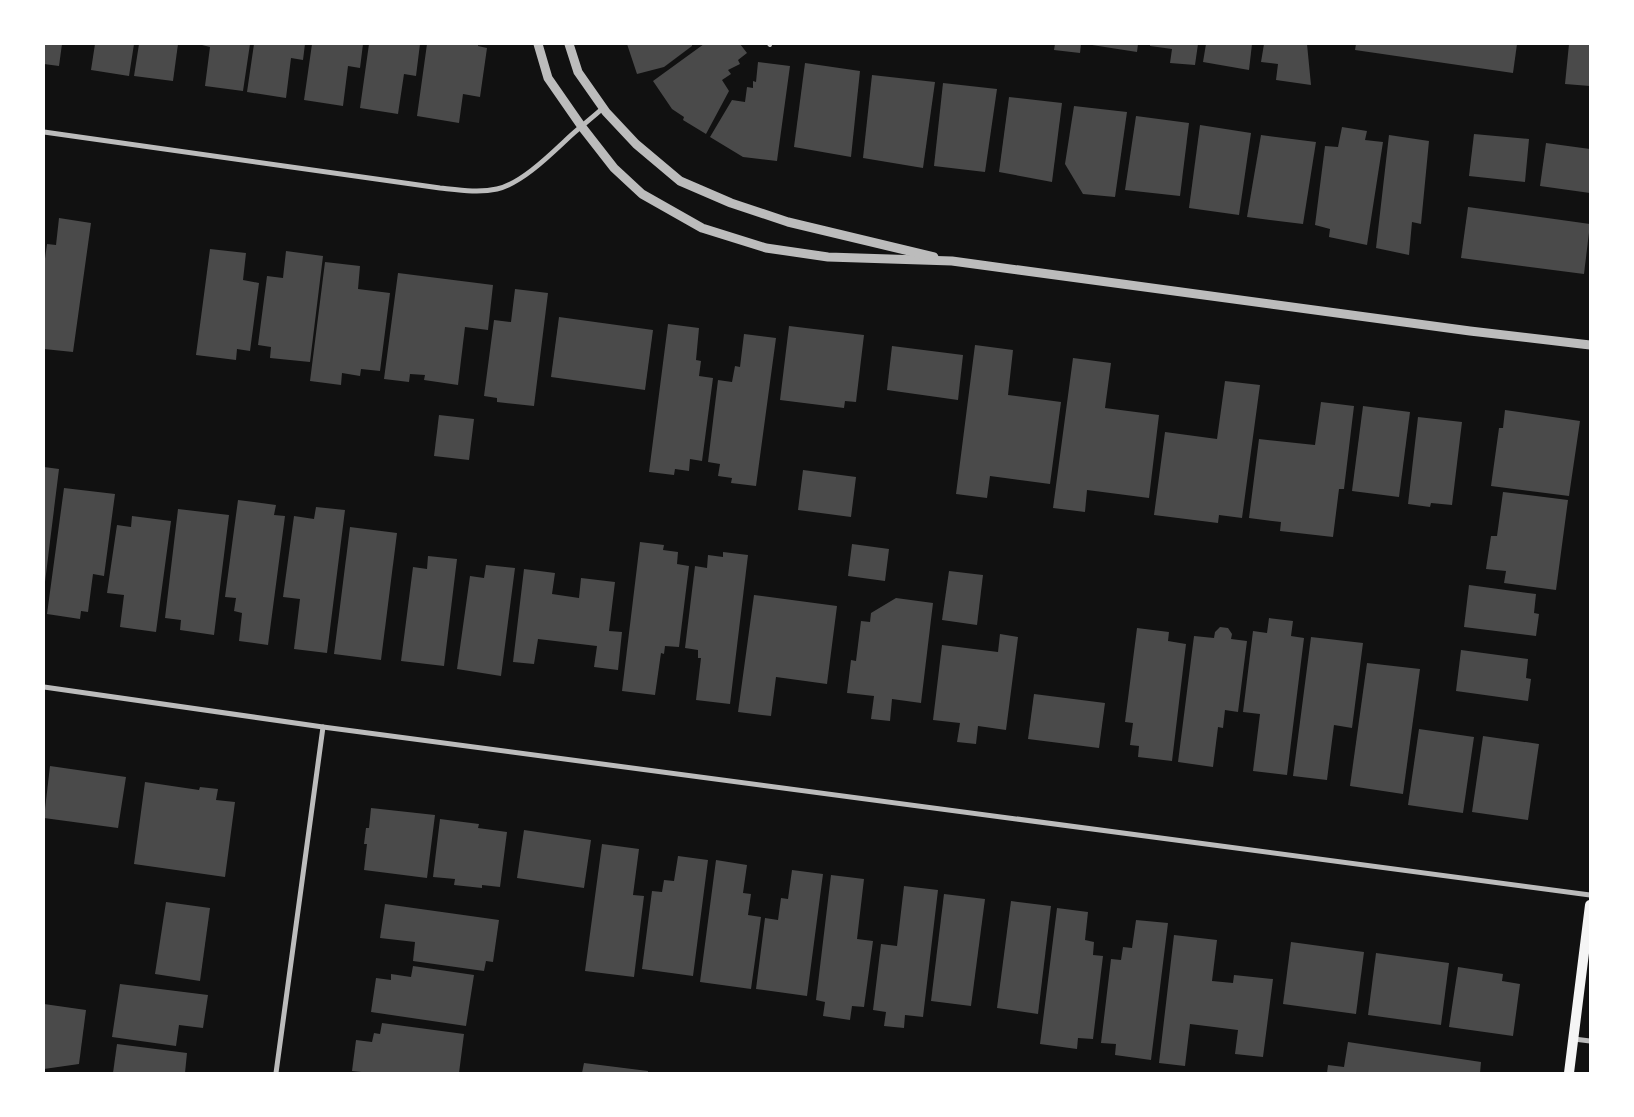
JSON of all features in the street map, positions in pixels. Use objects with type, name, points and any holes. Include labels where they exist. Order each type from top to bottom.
[{"type":"main road","points":[[1570,1073],[1590,905]]},
{"type":"street","points":[[538,44],[548,78],[582,127],[614,168],[642,194],[702,228],[766,248],[828,256],[952,261],[1460,330],[1590,345]]},
{"type":"street","points":[[569,44],[578,72],[603,108],[636,144],[680,181],[731,203],[788,222],[952,261]]},
{"type":"street","points":[[44,132],[440,188],[485,191],[499,189],[511,184],[553,153],[603,108]]},
{"type":"street","points":[[44,687],[323,727],[1590,895]]},
{"type":"street","points":[[276,1073],[323,727]]},
{"type":"street","points":[[1574,1039],[1590,1041]]},
{"type":"building","points":[[44,44],[62,44],[59,66],[44,64]]},
{"type":"building","points":[[95,44],[134,44],[129,76],[91,70]]},
{"type":"building","points":[[139,44],[178,44],[173,81],[134,76]]},
{"type":"building","points":[[198,44],[250,44],[243,91],[205,86],[210,47]]},
{"type":"building","points":[[254,44],[305,44],[303,60],[291,58],[286,98],[247,92]]},
{"type":"building","points":[[312,44],[363,44],[360,68],[348,66],[343,106],[304,100]]},
{"type":"building","points":[[369,44],[420,44],[416,76],[404,74],[398,114],[360,108]]},
{"type":"building","points":[[427,44],[478,44],[478,46],[487,48],[480,97],[463,94],[459,123],[417,116]]},
{"type":"building","points":[[627,44],[692,44],[692,46],[664,67],[637,74]]},
{"type":"building","points":[[704,44],[740,44],[747,53],[738,60],[740,64],[728,70],[731,74],[722,80],[729,91],[706,134],[683,120],[684,117],[672,109],[653,81]]},
{"type":"building","points":[[1055,44],[1081,44],[1080,53],[1054,50]]},
{"type":"building","points":[[1092,44],[1138,44],[1137,52]]},
{"type":"building","points":[[1150,44],[1198,44],[1195,65],[1170,63],[1172,49],[1150,46]]},
{"type":"building","points":[[1206,44],[1252,44],[1249,70],[1203,62]]},
{"type":"building","points":[[1264,44],[1307,44],[1311,85],[1276,80],[1278,64],[1261,62]]},
{"type":"building","points":[[1356,44],[1517,44],[1513,73],[1355,50]]},
{"type":"building","points":[[1569,44],[1590,44],[1590,86],[1565,84]]},
{"type":"building","points":[[758,62],[790,66],[777,161],[743,157],[710,137],[732,100],[745,102],[747,87],[753,88],[753,81],[756,82]]},
{"type":"building","points":[[805,63],[860,71],[851,157],[794,147]]},
{"type":"building","points":[[872,75],[935,82],[923,168],[863,158]]},
{"type":"building","points":[[943,83],[997,89],[985,172],[934,166]]},
{"type":"building","points":[[1009,97],[1062,103],[1052,182],[999,172]]},
{"type":"building","points":[[1074,106],[1127,112],[1115,197],[1083,194],[1065,164]]},
{"type":"building","points":[[1136,116],[1189,123],[1180,196],[1125,190]]},
{"type":"building","points":[[1200,125],[1251,133],[1239,215],[1189,208]]},
{"type":"building","points":[[1342,127],[1367,131],[1365,140],[1383,142],[1367,245],[1329,237],[1330,229],[1315,225],[1325,146],[1338,147]]},
{"type":"building","points":[[1474,134],[1529,139],[1525,182],[1469,176]]},
{"type":"building","points":[[1261,135],[1316,142],[1303,224],[1247,217]]},
{"type":"building","points":[[1389,135],[1429,141],[1421,224],[1412,222],[1409,255],[1376,248]]},
{"type":"building","points":[[1546,143],[1590,149],[1590,193],[1540,186]]},
{"type":"building","points":[[1468,207],[1590,224],[1584,274],[1461,258]]},
{"type":"building","points":[[59,218],[91,223],[73,352],[44,349],[44,266],[47,244],[56,245]]},
{"type":"building","points":[[210,249],[246,253],[243,280],[259,283],[250,351],[237,349],[236,360],[196,355]]},
{"type":"building","points":[[286,251],[323,256],[310,362],[270,358],[271,347],[258,345],[267,276],[283,278]]},
{"type":"building","points":[[325,262],[360,266],[358,289],[390,293],[380,371],[361,369],[360,376],[342,373],[341,385],[310,381]]},
{"type":"building","points":[[398,273],[493,285],[488,330],[465,327],[458,385],[424,380],[425,375],[410,374],[409,382],[384,379]]},
{"type":"building","points":[[515,289],[548,293],[534,406],[497,402],[497,398],[484,396],[494,320],[511,322]]},
{"type":"building","points":[[559,317],[653,330],[645,390],[551,377]]},
{"type":"building","points":[[668,324],[699,328],[696,360],[701,361],[699,376],[713,378],[702,461],[690,459],[689,471],[675,469],[674,475],[649,472]]},
{"type":"building","points":[[789,326],[864,335],[856,402],[845,401],[844,408],[780,400]]},
{"type":"building","points":[[744,334],[776,338],[756,486],[731,483],[732,478],[718,476],[720,464],[708,462],[718,380],[732,382],[735,366],[740,367]]},
{"type":"building","points":[[975,345],[1013,350],[1008,395],[1061,402],[1050,484],[990,476],[987,498],[956,494]]},
{"type":"building","points":[[892,346],[963,355],[958,400],[887,390]]},
{"type":"building","points":[[1073,358],[1111,363],[1105,408],[1159,415],[1149,498],[1087,490],[1085,512],[1053,508]]},
{"type":"building","points":[[1225,381],[1260,385],[1242,518],[1219,515],[1218,523],[1154,515],[1165,432],[1217,439]]},
{"type":"building","points":[[1321,402],[1354,406],[1344,489],[1339,489],[1333,537],[1280,531],[1281,522],[1249,518],[1259,439],[1315,445]]},
{"type":"building","points":[[1363,406],[1410,412],[1399,497],[1352,491]]},
{"type":"building","points":[[1505,410],[1580,421],[1569,496],[1491,486],[1499,428],[1503,428]]},
{"type":"building","points":[[439,415],[474,419],[469,460],[434,456]]},
{"type":"building","points":[[1418,417],[1462,422],[1452,505],[1431,503],[1430,507],[1408,504]]},
{"type":"building","points":[[44,467],[59,469],[45,582],[44,582]]},
{"type":"building","points":[[803,470],[856,477],[851,517],[798,510]]},
{"type":"building","points":[[64,488],[115,494],[104,576],[93,574],[88,612],[81,611],[80,619],[47,614]]},
{"type":"building","points":[[1503,492],[1568,500],[1556,590],[1504,583],[1506,571],[1486,569],[1491,536],[1497,536]]},
{"type":"building","points":[[238,500],[276,505],[274,515],[285,516],[268,645],[239,641],[242,613],[234,611],[236,598],[225,597]]},
{"type":"building","points":[[316,507],[345,510],[327,653],[294,649],[300,599],[283,597],[294,516],[314,519]]},
{"type":"building","points":[[178,509],[229,515],[214,635],[180,630],[181,620],[165,618]]},
{"type":"building","points":[[132,516],[171,521],[156,632],[120,627],[124,595],[107,593],[117,525],[131,527]]},
{"type":"building","points":[[350,527],[397,533],[381,660],[334,654]]},
{"type":"building","points":[[640,542],[664,545],[663,550],[678,552],[677,564],[689,566],[679,647],[665,646],[664,654],[661,653],[655,695],[622,691]]},
{"type":"building","points":[[852,544],[889,549],[885,581],[848,576]]},
{"type":"building","points":[[723,552],[748,555],[730,704],[696,700],[701,658],[698,658],[698,650],[685,648],[695,566],[707,568],[708,555],[723,557]]},
{"type":"building","points":[[428,556],[457,559],[444,666],[401,661],[413,567],[427,569]]},
{"type":"building","points":[[486,565],[515,568],[501,676],[457,669],[470,576],[484,578]]},
{"type":"building","points":[[524,569],[555,573],[552,594],[579,598],[581,578],[615,582],[609,631],[622,632],[618,670],[594,667],[597,646],[538,639],[534,664],[513,662]]},
{"type":"building","points":[[949,571],[983,575],[977,625],[942,620]]},
{"type":"building","points":[[1469,585],[1536,594],[1534,613],[1539,614],[1536,636],[1464,627]]},
{"type":"building","points":[[754,595],[837,606],[827,684],[776,677],[771,716],[738,712]]},
{"type":"building","points":[[896,598],[933,603],[921,703],[892,699],[890,721],[871,719],[874,696],[847,693],[851,660],[856,661],[861,621],[870,622],[871,613]]},
{"type":"building","points":[[1269,618],[1293,621],[1291,636],[1304,638],[1287,775],[1253,771],[1260,714],[1243,712],[1253,631],[1267,633]]},
{"type":"building","points":[[1220,627],[1228,628],[1232,634],[1231,639],[1247,641],[1238,712],[1225,710],[1223,728],[1218,727],[1213,767],[1178,762],[1194,636],[1214,638],[1215,632]]},
{"type":"building","points":[[1137,628],[1169,632],[1168,641],[1186,644],[1172,761],[1138,757],[1139,746],[1130,745],[1133,723],[1125,722]]},
{"type":"building","points":[[1000,634],[1018,637],[1006,730],[978,726],[976,744],[957,742],[960,723],[933,720],[942,645],[998,652]]},
{"type":"building","points":[[1311,637],[1363,643],[1352,728],[1334,725],[1327,780],[1293,776]]},
{"type":"building","points":[[1461,650],[1528,659],[1526,678],[1531,679],[1528,701],[1456,691]]},
{"type":"building","points":[[1367,663],[1420,669],[1403,794],[1350,786]]},
{"type":"building","points":[[1034,694],[1105,703],[1099,748],[1028,739]]},
{"type":"building","points":[[1419,729],[1474,737],[1463,813],[1408,805]]},
{"type":"building","points":[[1483,736],[1539,744],[1528,820],[1472,812]]},
{"type":"building","points":[[50,766],[126,777],[118,828],[44,818]]},
{"type":"building","points":[[145,782],[199,790],[200,787],[218,789],[216,800],[235,802],[225,877],[134,864]]},
{"type":"building","points":[[371,808],[435,815],[427,878],[364,870],[367,844],[364,844],[366,828],[369,828]]},
{"type":"building","points":[[440,819],[479,824],[478,828],[507,832],[500,887],[482,885],[482,888],[454,885],[455,879],[433,877]]},
{"type":"building","points":[[524,830],[591,840],[584,888],[517,878]]},
{"type":"building","points":[[602,844],[639,849],[633,895],[644,896],[634,977],[585,971]]},
{"type":"building","points":[[678,856],[708,860],[693,976],[642,969],[652,891],[662,892],[664,880],[674,881]]},
{"type":"building","points":[[716,860],[747,865],[743,893],[751,894],[748,915],[761,917],[751,989],[700,982]]},
{"type":"building","points":[[792,870],[823,874],[807,996],[756,989],[765,918],[778,920],[781,898],[788,899]]},
{"type":"building","points":[[831,875],[864,879],[857,939],[873,941],[864,1007],[852,1006],[850,1020],[823,1016],[825,1002],[816,1000]]},
{"type":"building","points":[[904,886],[938,890],[923,1017],[905,1015],[904,1028],[884,1026],[886,1012],[873,1010],[881,944],[897,946]]},
{"type":"building","points":[[944,894],[985,899],[971,1006],[931,1001]]},
{"type":"building","points":[[1011,901],[1051,906],[1038,1014],[997,1008]]},
{"type":"building","points":[[166,902],[210,908],[200,981],[155,974]]},
{"type":"building","points":[[385,904],[499,920],[493,962],[486,961],[484,971],[413,961],[415,942],[380,938]]},
{"type":"building","points":[[1057,908],[1088,912],[1085,940],[1094,942],[1093,955],[1103,956],[1093,1039],[1078,1038],[1077,1049],[1040,1044]]},
{"type":"building","points":[[1136,920],[1168,923],[1151,1060],[1115,1055],[1116,1044],[1101,1043],[1111,959],[1121,960],[1123,947],[1132,948]]},
{"type":"building","points":[[1174,935],[1217,940],[1212,981],[1233,983],[1234,975],[1273,979],[1263,1057],[1235,1054],[1238,1030],[1190,1024],[1185,1066],[1159,1063]]},
{"type":"building","points":[[1291,942],[1364,952],[1356,1014],[1283,1004]]},
{"type":"building","points":[[1376,953],[1449,963],[1441,1025],[1368,1015]]},
{"type":"building","points":[[413,966],[474,975],[466,1026],[371,1012],[376,978],[391,980],[391,974],[411,977]]},
{"type":"building","points":[[1458,967],[1503,974],[1502,981],[1520,984],[1513,1036],[1449,1027]]},
{"type":"building","points":[[120,984],[208,995],[203,1028],[179,1025],[176,1046],[112,1037]]},
{"type":"building","points":[[44,1004],[86,1010],[79,1064],[44,1069]]},
{"type":"building","points":[[382,1023],[464,1034],[459,1073],[371,1073],[352,1071],[356,1040],[372,1042],[374,1033],[380,1034]]},
{"type":"building","points":[[1348,1042],[1481,1062],[1480,1073],[1327,1073],[1328,1065],[1344,1067]]},
{"type":"building","points":[[117,1044],[187,1053],[185,1073],[113,1073]]},
{"type":"building","points":[[584,1063],[648,1071],[648,1073],[582,1073]]}]
